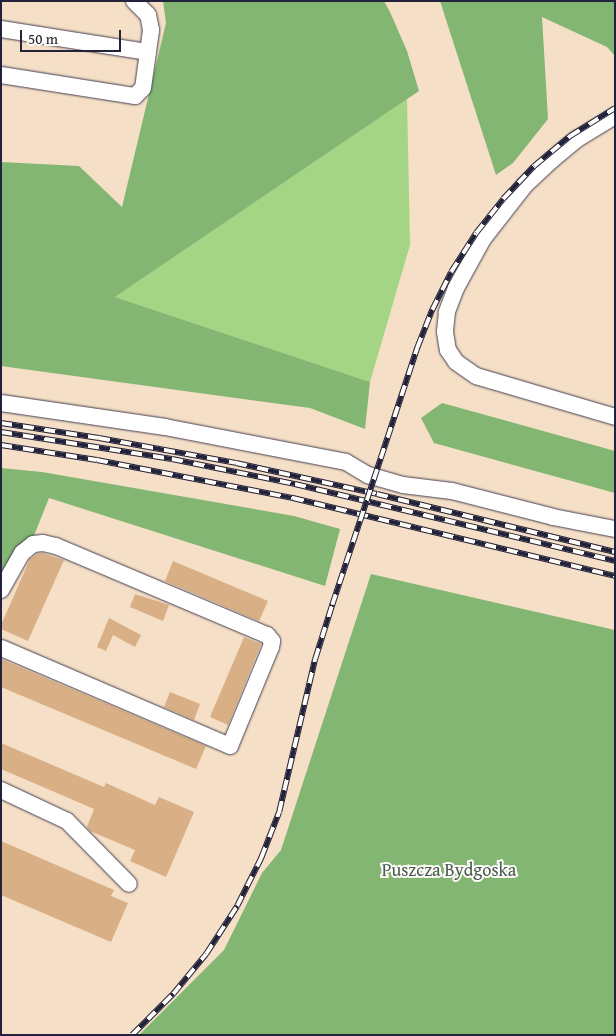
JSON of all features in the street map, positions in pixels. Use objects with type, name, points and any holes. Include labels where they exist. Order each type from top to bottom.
[{"type":"lane","points":[[1,75],[135,96],[143,88],[148,52],[149,22],[143,8],[134,1]]},
{"type":"lane","points":[[1,29],[148,52]]},
{"type":"lane","points":[[615,116],[577,139],[525,185],[483,239],[456,288],[447,312],[445,332],[448,350],[456,362],[476,376],[615,417]]},
{"type":"lane","points":[[1,403],[165,427],[346,462],[368,475],[403,485],[452,491],[553,517],[615,529]]},
{"type":"lane","points":[[1,590],[22,553],[33,544],[43,543],[56,546],[267,635],[272,641],[230,746],[1,648]]},
{"type":"lane","points":[[1,790],[66,821],[129,884]]},
{"type":"green space","points":[[163,1],[384,1],[390,12],[407,51],[419,91],[115,297],[370,382],[365,429],[310,408],[1,366],[1,162],[79,166],[122,207],[166,23]]},
{"type":"green space","points":[[440,1],[615,1],[615,56],[607,47],[542,17],[548,119],[513,163],[496,175]]},
{"type":"green space","points":[[407,99],[410,245],[370,382],[115,297]]},
{"type":"green space","points":[[442,403],[615,451],[615,493],[434,443],[421,418]]},
{"type":"green space","points":[[1,468],[42,472],[294,516],[340,529],[325,586],[49,498],[31,543],[1,600]]},
{"type":"green space","name":"Puszcza Bydgoska","points":[[371,574],[615,630],[615,1035],[139,1035],[224,950],[262,873],[281,850]]},
{"type":"building","points":[[42,553],[64,560],[28,641],[1,629],[1,625],[30,559]]},
{"type":"building","points":[[173,561],[268,601],[259,621],[165,581]]},
{"type":"building","points":[[135,594],[169,605],[163,621],[130,607]]},
{"type":"building","points":[[109,618],[141,635],[135,647],[113,635],[106,651],[97,647]]},
{"type":"building","points":[[244,637],[261,644],[228,725],[210,717]]},
{"type":"building","points":[[1,659],[206,746],[196,769],[1,687]]},
{"type":"building","points":[[170,692],[200,704],[194,720],[164,707]]},
{"type":"building","points":[[1,743],[104,787],[106,783],[155,805],[159,797],[194,812],[166,877],[130,861],[135,850],[90,831],[87,827],[94,809],[1,769]]},
{"type":"building","points":[[1,841],[114,890],[111,896],[128,903],[111,942],[1,895]]},
{"type":"railway","points":[[132,1035],[173,994],[206,954],[237,906],[261,858],[279,812],[315,659],[332,605],[417,348],[432,310],[451,272],[476,233],[503,199],[534,166],[570,136],[615,108]]},
{"type":"railway","points":[[1,423],[99,438],[236,463],[377,494],[615,552]]},
{"type":"railway","points":[[1,432],[172,459],[295,484],[615,561]]},
{"type":"railway","points":[[1,445],[97,460],[293,498],[615,576]]}]
